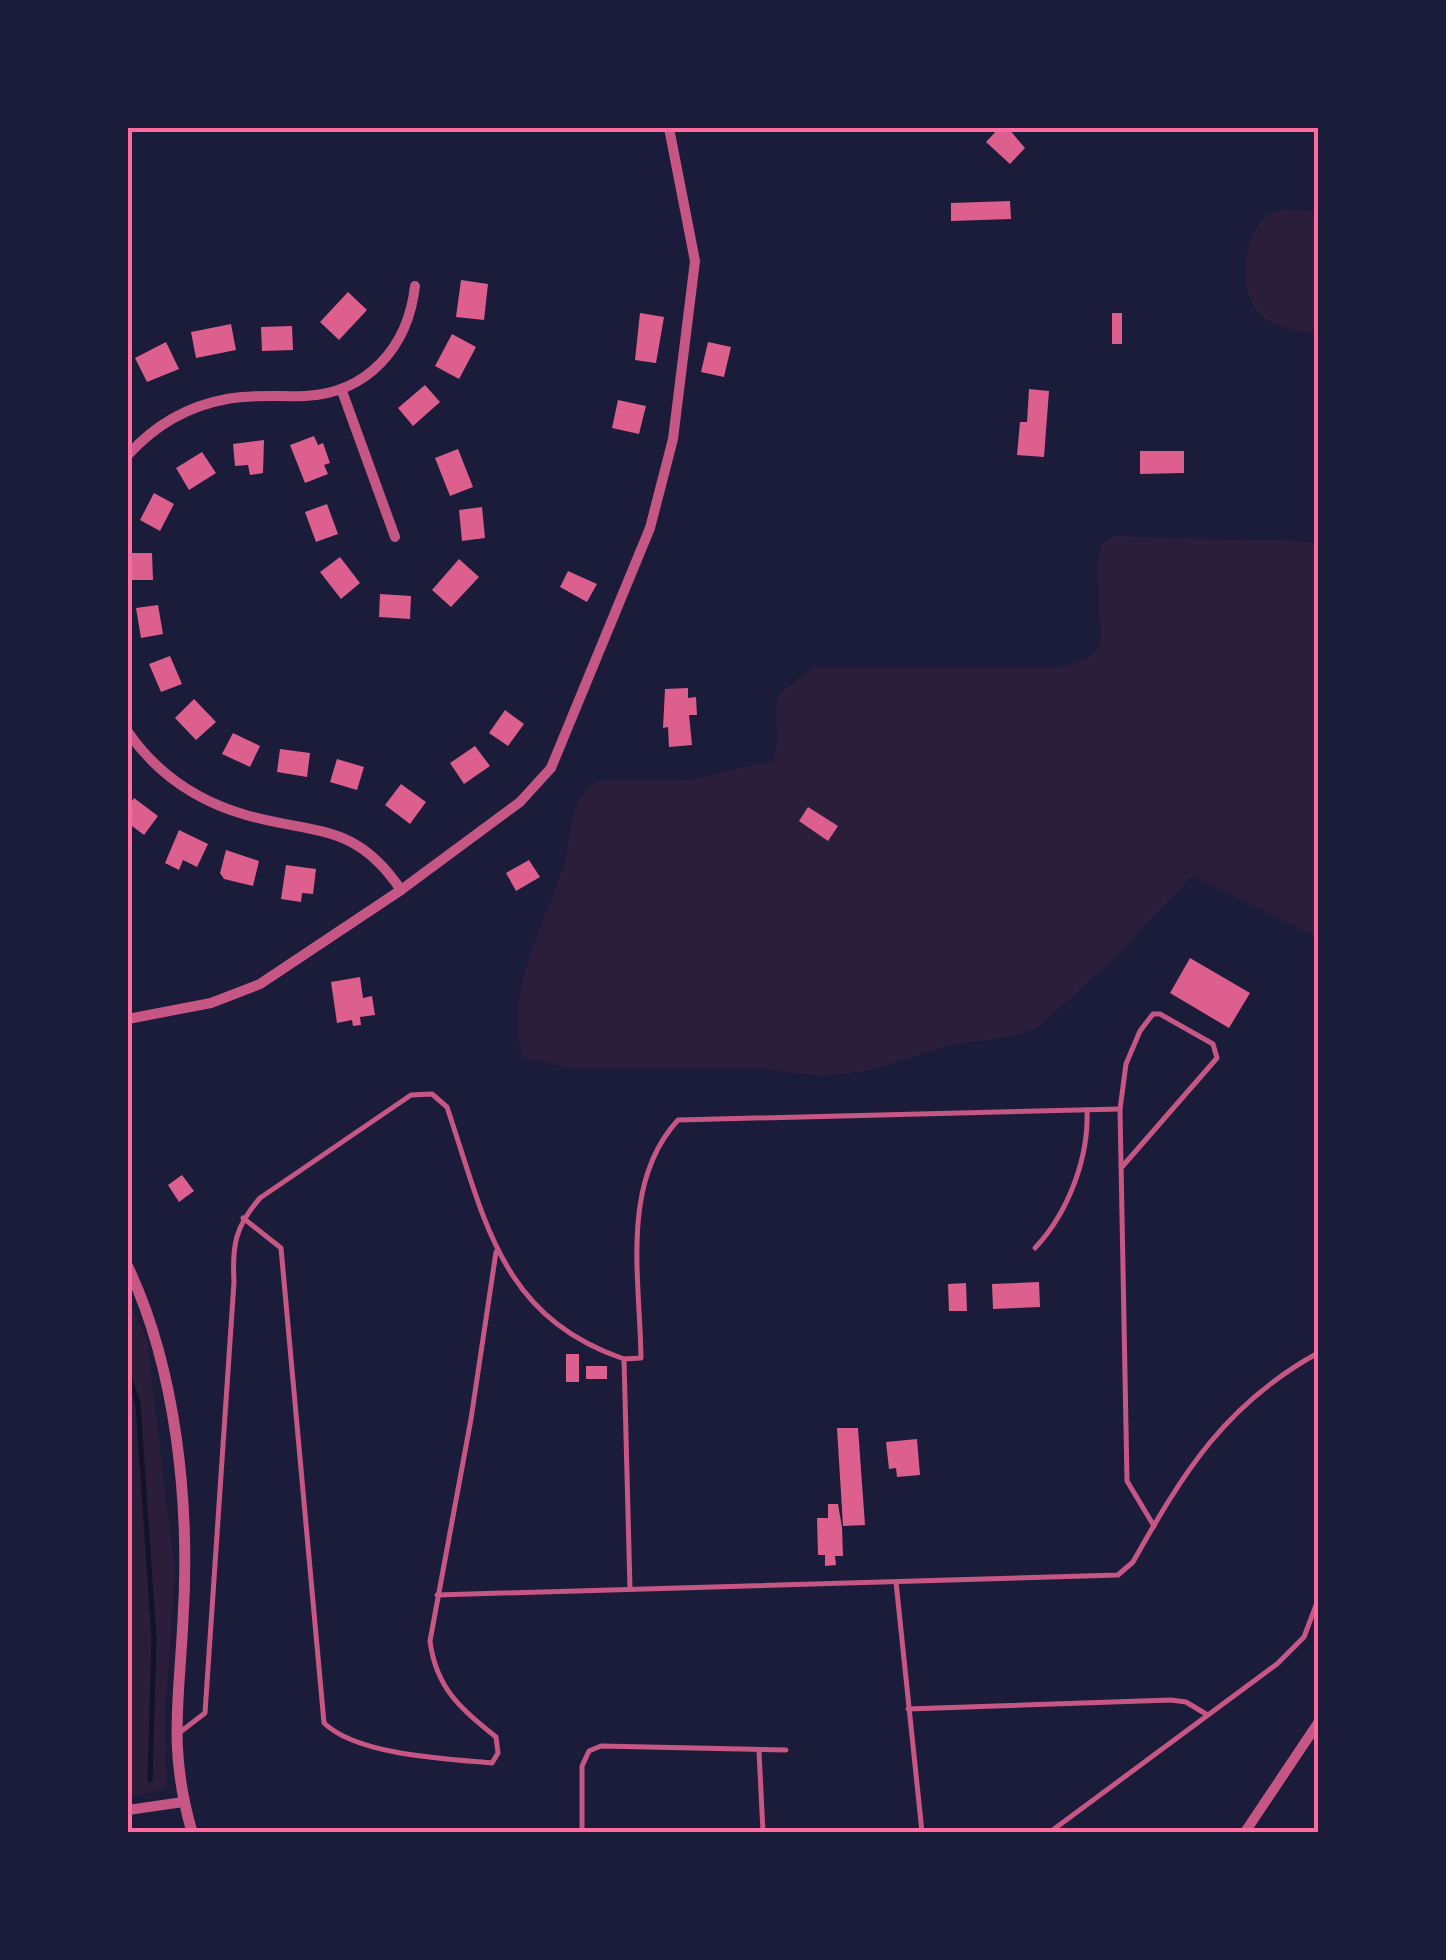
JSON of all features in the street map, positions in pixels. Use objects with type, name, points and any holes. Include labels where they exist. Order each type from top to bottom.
[{"type":"street","points":[[128,1018],[211,1003],[260,984],[402,890],[520,802],[551,768],[650,528],[673,439],[695,275],[695,242],[669,128]]},
{"type":"street","points":[[128,455],[155,429],[207,404],[342,391],[371,374],[394,348],[410,317],[415,286]]},
{"type":"street","points":[[342,391],[395,537]]},
{"type":"street","points":[[128,732],[148,760],[192,793],[248,816],[346,837],[373,854],[402,890]]},
{"type":"street","points":[[128,1267],[156,1334],[173,1419],[184,1583],[174,1736],[183,1802],[192,1832]]},
{"type":"street","points":[[1244,1832],[1318,1724]]},
{"type":"street","points":[[128,1810],[183,1802]]},
{"type":"lane","points":[[1122,1168],[1217,1058],[1213,1044],[1160,1014],[1153,1014],[1140,1031],[1126,1064],[1120,1109],[1127,1481],[1154,1526]]},
{"type":"lane","points":[[174,1736],[205,1713],[234,1282],[232,1242],[243,1218],[260,1198],[411,1095],[432,1094],[447,1106],[496,1252],[557,1326],[587,1346],[624,1360],[641,1358],[638,1213],[642,1186],[662,1138],[678,1120],[1120,1109]]},
{"type":"lane","points":[[1035,1248],[1051,1231],[1073,1183],[1088,1128],[1087,1110]]},
{"type":"lane","points":[[243,1218],[281,1248],[324,1723],[336,1734],[357,1741],[426,1756],[492,1763],[498,1753],[496,1737],[445,1693],[433,1668],[430,1641],[471,1418],[488,1279],[496,1252]]},
{"type":"lane","points":[[437,1595],[1118,1574],[1134,1562],[1194,1457],[1248,1402],[1318,1353]]},
{"type":"lane","points":[[624,1360],[630,1590]]},
{"type":"lane","points":[[896,1582],[922,1832]]},
{"type":"lane","points":[[1050,1832],[1277,1664],[1304,1637],[1318,1600]]},
{"type":"lane","points":[[908,1709],[1171,1700],[1186,1702],[1206,1714]]},
{"type":"lane","points":[[582,1832],[582,1766],[589,1751],[601,1746],[786,1750]]},
{"type":"lane","points":[[759,1752],[764,1832]]},
{"type":"shaded area","points":[[1318,211],[1318,334],[1265,319],[1250,297],[1246,265],[1253,235],[1271,214]]},
{"type":"shaded area","points":[[1114,536],[1318,542],[1318,938],[1192,876],[1045,1022],[1015,1036],[952,1045],[836,1075],[768,1069],[573,1069],[522,1057],[518,1009],[528,962],[566,858],[574,811],[597,781],[684,781],[772,761],[777,745],[778,695],[814,667],[1061,667],[1089,657],[1101,644],[1097,572],[1101,544]]},
{"type":"shaded area","points":[[128,1298],[147,1340],[175,1573],[165,1718],[167,1788],[128,1798]]},
{"type":"building","points":[[999,128],[1008,128],[1025,148],[1010,164],[986,142]]},
{"type":"building","points":[[1010,201],[1011,219],[951,221],[951,203]]},
{"type":"building","points":[[461,280],[488,284],[484,320],[456,317]]},
{"type":"building","points":[[348,292],[367,310],[339,340],[320,322]]},
{"type":"building","points":[[640,313],[664,317],[656,363],[635,360]]},
{"type":"building","points":[[1112,313],[1122,313],[1122,344],[1112,344]]},
{"type":"building","points":[[231,324],[236,350],[196,358],[191,332]]},
{"type":"building","points":[[292,326],[293,350],[262,351],[261,327]]},
{"type":"building","points":[[452,334],[476,347],[459,379],[435,366]]},
{"type":"building","points":[[166,342],[179,369],[147,382],[135,358]]},
{"type":"building","points":[[708,342],[731,347],[724,377],[701,372]]},
{"type":"building","points":[[425,385],[440,402],[413,426],[398,408]]},
{"type":"building","points":[[1029,389],[1049,391],[1044,457],[1017,455],[1020,422],[1027,422]]},
{"type":"building","points":[[618,400],[646,406],[639,434],[612,428]]},
{"type":"building","points":[[314,436],[318,445],[323,443],[330,463],[324,465],[328,474],[305,483],[290,445]]},
{"type":"building","points":[[264,440],[263,473],[250,475],[248,465],[235,466],[233,444]]},
{"type":"building","points":[[458,449],[473,487],[450,496],[435,458]]},
{"type":"building","points":[[1140,451],[1184,451],[1184,473],[1140,474]]},
{"type":"building","points":[[202,452],[216,473],[189,490],[176,468]]},
{"type":"building","points":[[154,493],[174,504],[160,531],[140,520]]},
{"type":"building","points":[[327,504],[338,534],[316,542],[305,512]]},
{"type":"building","points":[[482,507],[485,538],[462,541],[459,510]]},
{"type":"building","points":[[130,553],[152,553],[153,580],[130,580]]},
{"type":"building","points":[[340,557],[360,583],[341,599],[320,572]]},
{"type":"building","points":[[459,559],[479,577],[451,607],[432,590]]},
{"type":"building","points":[[568,571],[597,584],[587,602],[560,587]]},
{"type":"building","points":[[380,594],[411,596],[410,619],[379,617]]},
{"type":"building","points":[[158,605],[163,634],[141,638],[136,608]]},
{"type":"building","points":[[170,656],[182,684],[161,692],[149,664]]},
{"type":"building","points":[[688,688],[688,698],[696,697],[697,715],[689,715],[692,745],[669,747],[668,727],[663,728],[665,689]]},
{"type":"building","points":[[194,699],[216,722],[196,740],[175,718]]},
{"type":"building","points":[[505,710],[524,724],[508,746],[489,733]]},
{"type":"building","points":[[233,733],[260,746],[250,767],[222,754]]},
{"type":"building","points":[[475,746],[490,766],[464,784],[450,763]]},
{"type":"building","points":[[280,749],[310,753],[307,777],[277,772]]},
{"type":"building","points":[[337,759],[364,767],[357,790],[330,782]]},
{"type":"building","points":[[401,784],[426,802],[410,824],[385,805]]},
{"type":"building","points":[[134,798],[158,816],[144,835],[128,823],[128,807]]},
{"type":"building","points":[[808,807],[838,826],[828,841],[799,821]]},
{"type":"building","points":[[179,830],[208,844],[197,867],[183,860],[179,870],[165,863]]},
{"type":"building","points":[[226,850],[259,861],[253,886],[224,879],[220,873]]},
{"type":"building","points":[[529,860],[540,877],[516,891],[506,873]]},
{"type":"building","points":[[286,865],[316,869],[313,894],[302,893],[301,902],[281,899]]},
{"type":"building","points":[[1190,958],[1250,993],[1229,1028],[1170,993]]},
{"type":"building","points":[[360,977],[363,998],[372,996],[375,1015],[360,1017],[361,1025],[353,1026],[352,1020],[337,1023],[331,982]]},
{"type":"building","points":[[182,1175],[194,1191],[179,1202],[168,1185]]},
{"type":"building","points":[[1039,1282],[1040,1307],[993,1309],[992,1284]]},
{"type":"building","points":[[966,1283],[967,1311],[949,1311],[948,1284]]},
{"type":"building","points":[[566,1354],[579,1354],[579,1382],[566,1382]]},
{"type":"building","points":[[586,1366],[607,1366],[607,1379],[586,1379]]},
{"type":"building","points":[[837,1428],[858,1428],[865,1525],[843,1526]]},
{"type":"building","points":[[917,1439],[920,1475],[897,1477],[896,1468],[889,1469],[886,1442]]},
{"type":"building","points":[[828,1504],[838,1504],[843,1556],[835,1556],[836,1565],[825,1566],[825,1555],[818,1555],[817,1518],[828,1518]]},
{"type":"waterway","points":[[128,1372],[138,1404],[154,1639],[150,1780]]}]
